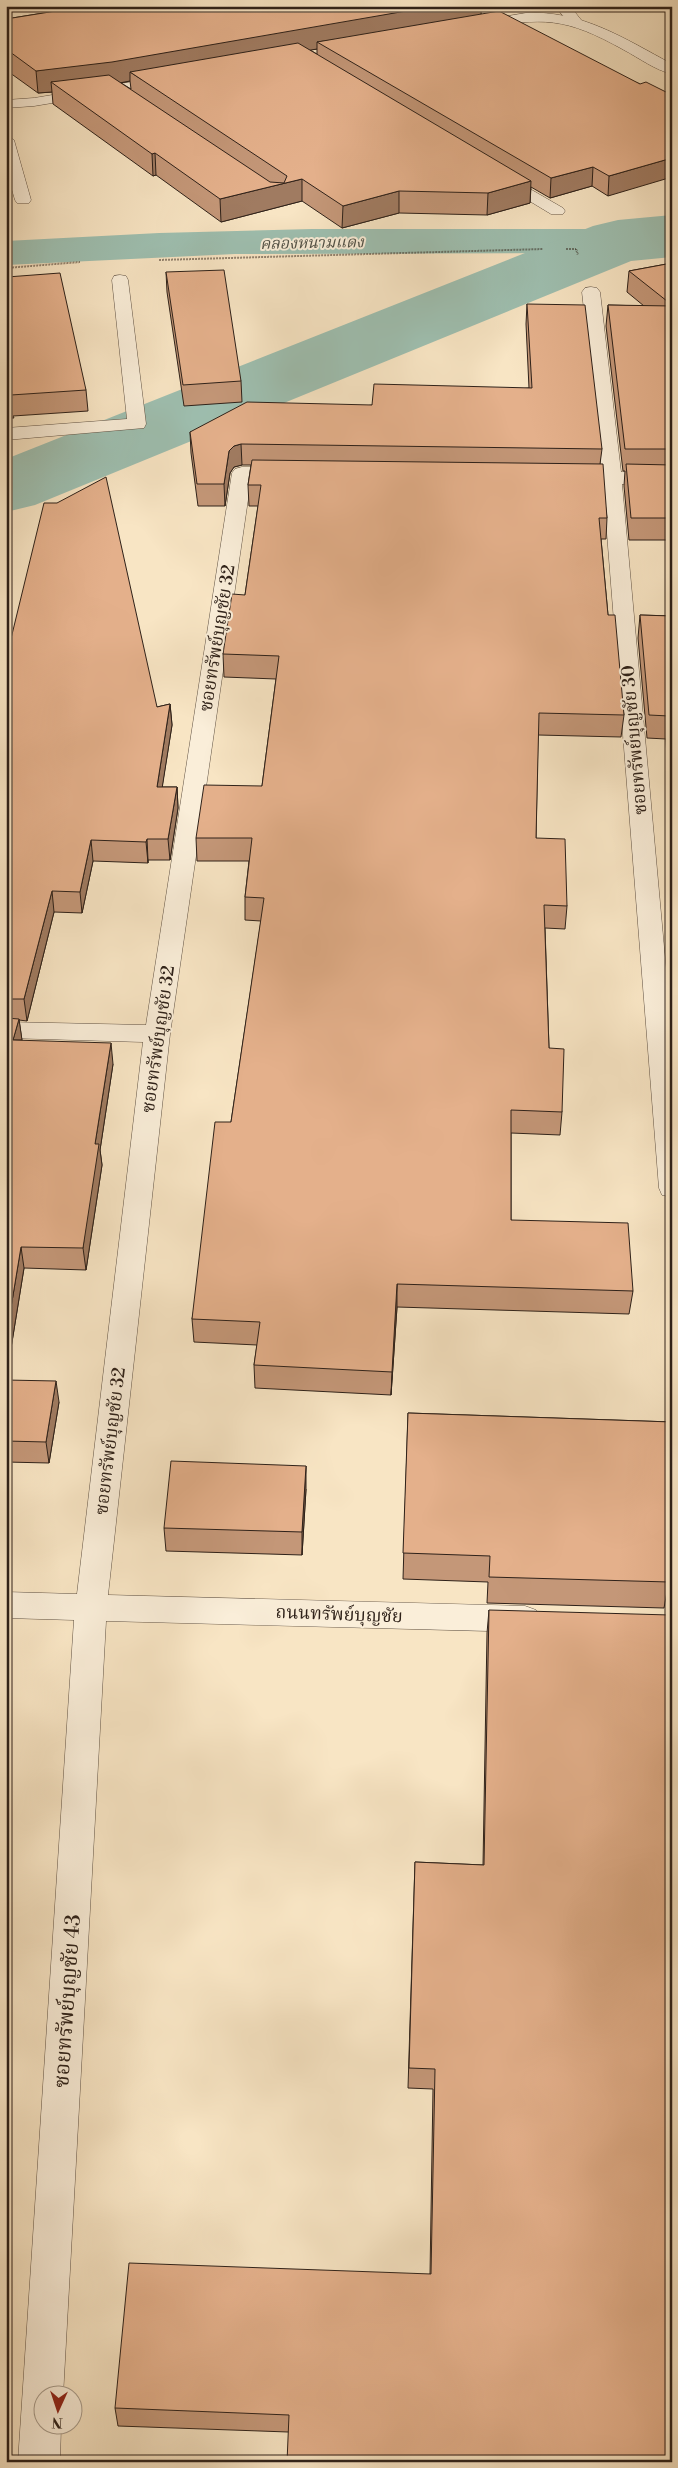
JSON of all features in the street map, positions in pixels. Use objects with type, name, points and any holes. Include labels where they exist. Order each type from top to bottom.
[{"type":"street","points":[[562,6],[575,21]]},
{"type":"street","points":[[460,28],[532,17],[575,21],[672,70]]},
{"type":"street","points":[[6,104],[114,90],[182,77]]},
{"type":"street","points":[[114,90],[131,101]]},
{"type":"street","points":[[6,140],[23,200]]},
{"type":"street","points":[[482,166],[557,211]]},
{"type":"street","points":[[6,434],[137,424],[120,280]]},
{"type":"street","name":"ซอยทรัพย์บุญชัย 30","points":[[591,292],[612,478],[672,1188]]},
{"type":"street","name":"ซอยทรัพย์บุญชัย 32","points":[[91,1607],[157,1034],[242,472],[310,474]]},
{"type":"street","points":[[544,477],[672,479]]},
{"type":"street","points":[[6,1030],[157,1034]]},
{"type":"street","name":"ถนนทรัพย์บุญชัย","points":[[6,1605],[554,1619]]},
{"type":"street","name":"ซอยทรัพย์บุญชัย 43","points":[[44,2386],[91,1607]]},
{"type":"street","name":"ซอยทรัพย์บุญชัย 43","points":[[39,2462],[41,2436]]},
{"type":"path","points":[[566,249],[576,248]]},
{"type":"path","points":[[152,260],[546,249]]},
{"type":"path","points":[[6,268],[83,262]]},
{"type":"building","points":[[87,6],[435,6],[112,62],[36,71],[6,49],[6,19]]},
{"type":"building","points":[[499,11],[640,84],[646,82],[672,95],[672,158],[609,176],[593,167],[551,178],[317,42]]},
{"type":"building","points":[[298,43],[531,181],[488,193],[399,191],[343,206],[302,179],[220,199],[155,153],[152,154],[51,82],[109,75],[270,182],[284,183],[287,176],[130,72]]},
{"type":"building","points":[[672,263],[672,305],[629,271]]},
{"type":"building","points":[[224,270],[241,381],[183,385],[166,272]]},
{"type":"building","points":[[60,273],[86,390],[11,395],[11,397],[6,397],[7,277]]},
{"type":"building","points":[[527,304],[585,305],[602,449],[241,444],[234,446],[229,451],[224,484],[197,484],[190,432],[247,402],[372,405],[374,384],[532,388]]},
{"type":"building","points":[[608,305],[672,306],[672,449],[625,449]]},
{"type":"building","points":[[252,460],[603,464],[607,518],[599,518],[608,615],[615,615],[624,715],[539,713],[536,838],[565,839],[567,906],[544,905],[549,1048],[564,1049],[562,1112],[511,1110],[511,1220],[628,1223],[633,1291],[397,1284],[392,1372],[254,1365],[260,1322],[192,1319],[215,1122],[231,1122],[264,898],[245,897],[252,838],[196,838],[204,785],[262,786],[279,656],[223,654],[232,594],[245,595],[261,485],[248,485]]},
{"type":"building","points":[[626,464],[672,465],[672,518],[631,518]]},
{"type":"building","points":[[106,477],[157,707],[170,704],[157,787],[177,787],[168,839],[147,839],[146,842],[91,840],[80,892],[52,891],[24,999],[6,999],[6,655],[44,503],[57,503]]},
{"type":"building","points":[[640,615],[672,616],[672,735],[670,735],[669,716],[649,715]]},
{"type":"building","points":[[6,1018],[19,1019],[13,1040],[111,1043],[95,1144],[99,1144],[83,1248],[21,1247],[6,1338]]},
{"type":"building","points":[[6,1380],[56,1381],[46,1442],[6,1441]]},
{"type":"building","points":[[408,1413],[672,1422],[672,1560],[668,1560],[669,1582],[489,1577],[490,1556],[403,1553]]},
{"type":"building","points":[[171,1461],[306,1466],[302,1532],[164,1528]]},
{"type":"building","points":[[489,1610],[670,1615],[672,1662],[672,2462],[287,2462],[289,2415],[115,2408],[129,2263],[431,2274],[435,2069],[409,2068],[415,1862],[484,1865]]},
{"type":"waterway","points":[[6,488],[618,241],[672,236]]},
{"type":"waterway","name":"คลองหนามแดง","points":[[6,253],[235,242],[388,240],[618,241]]}]
